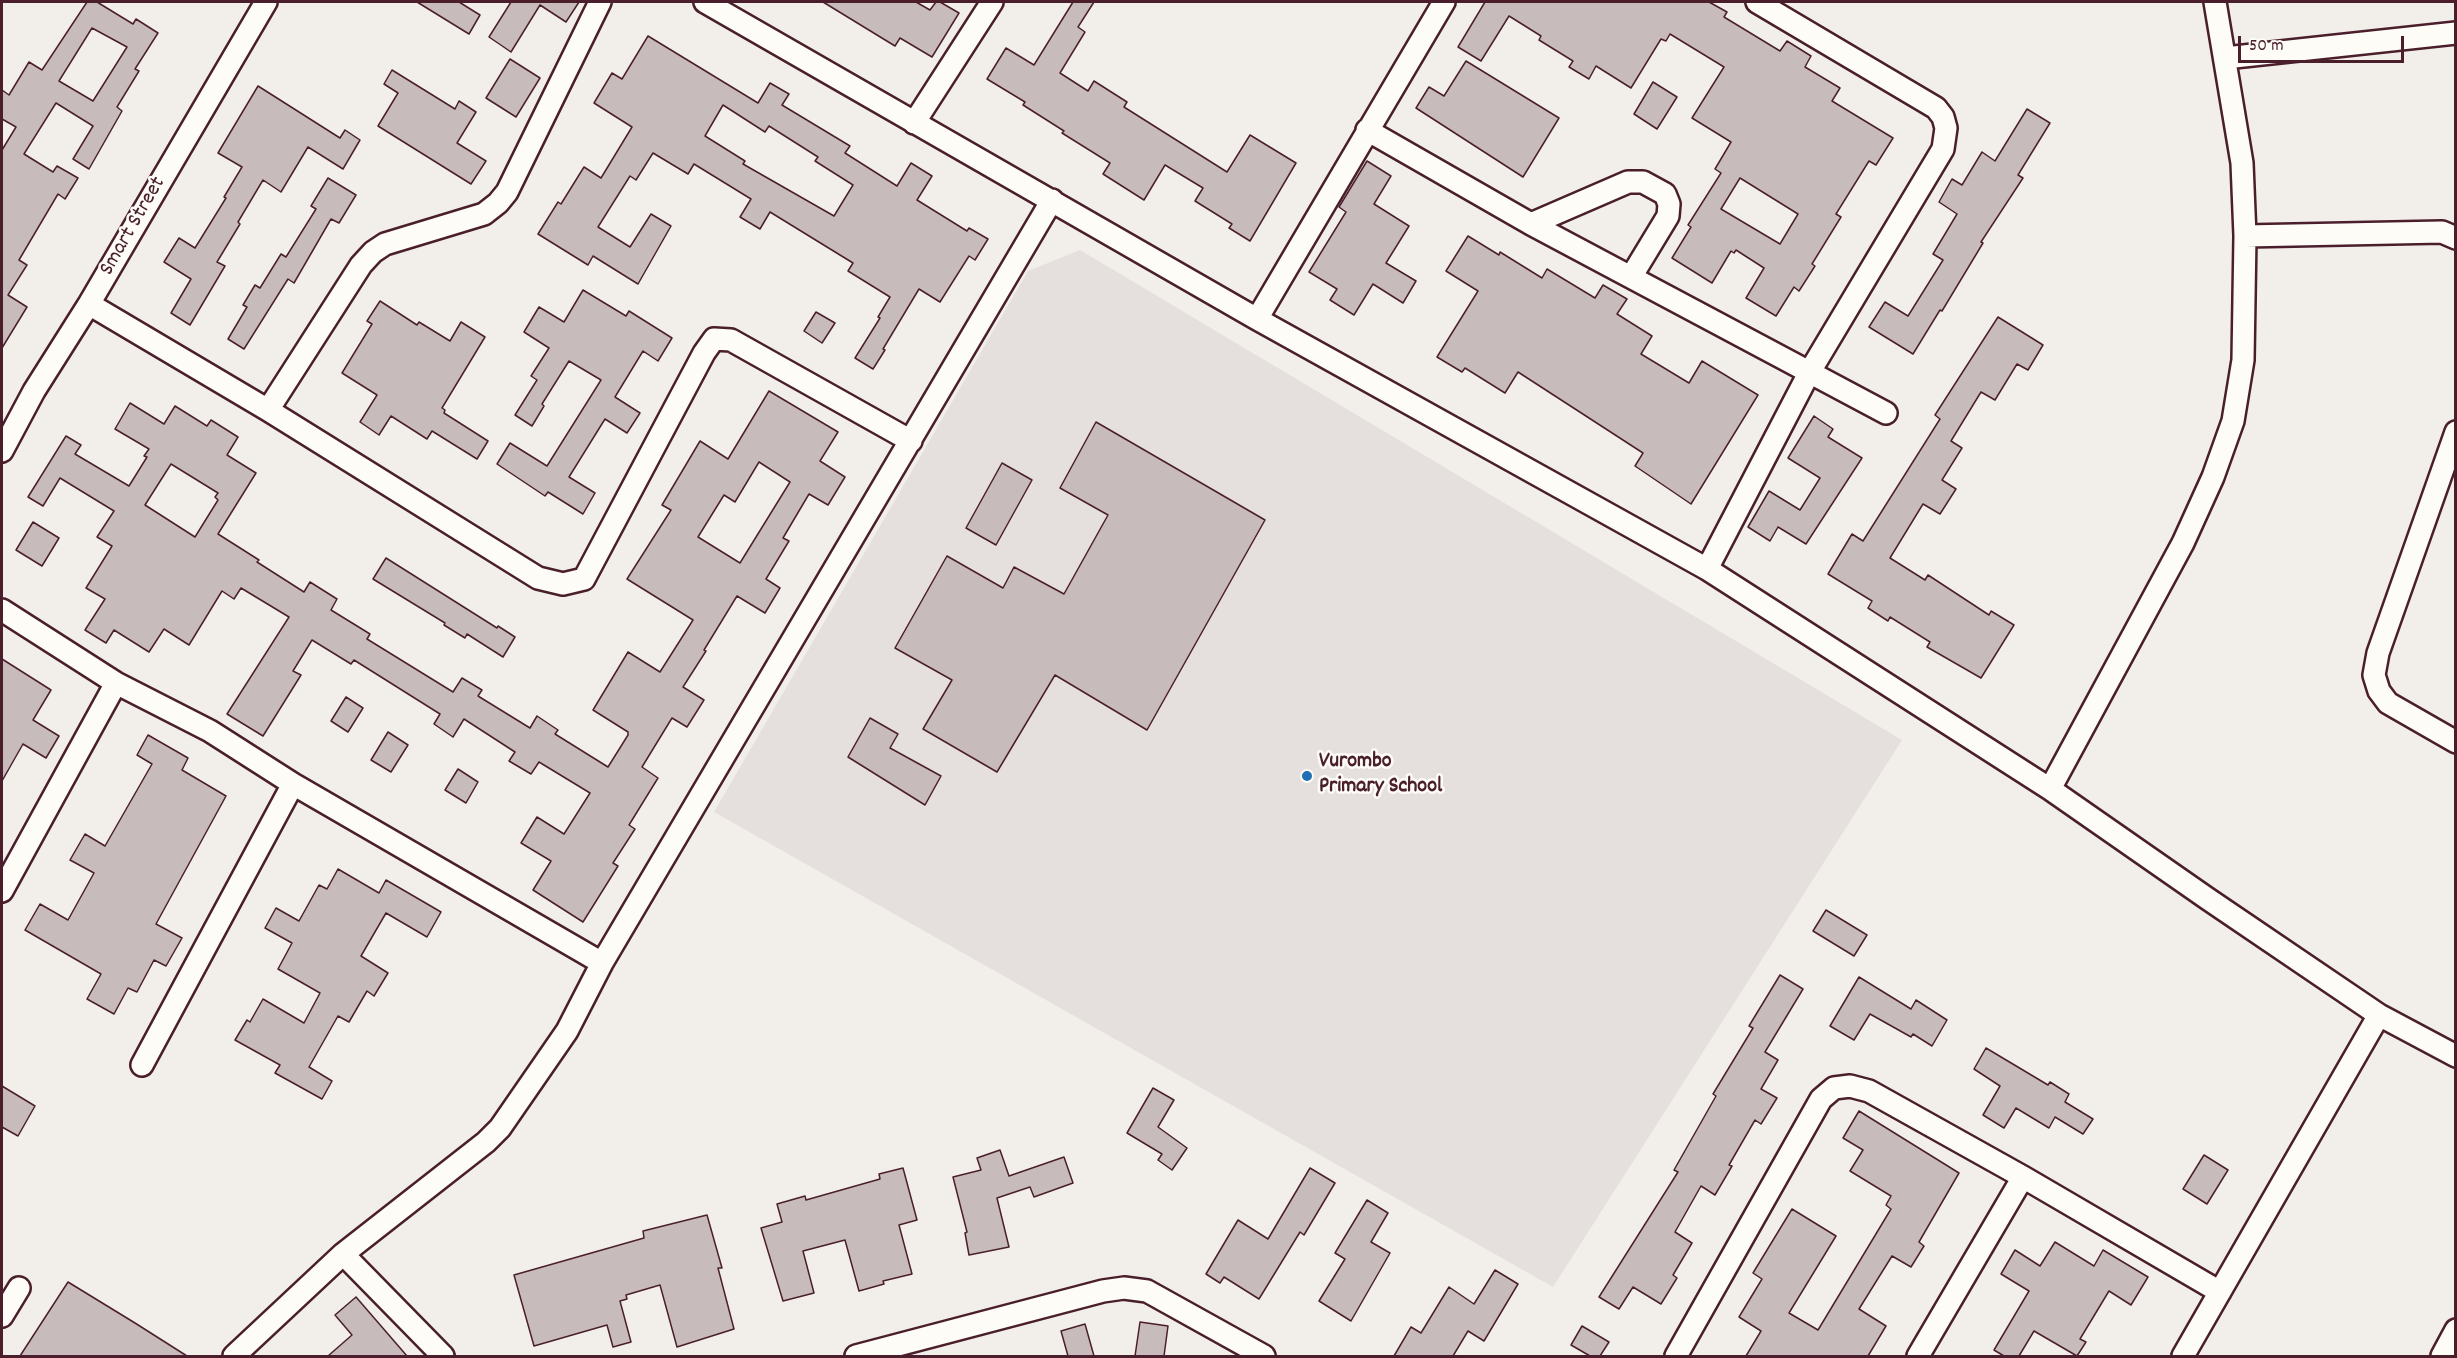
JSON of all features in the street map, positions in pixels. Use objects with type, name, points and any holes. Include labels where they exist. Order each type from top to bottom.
[{"type":"street","name":"Smart Street","points":[[2,451],[34,391],[89,304],[266,2]]},
{"type":"street","points":[[268,410],[361,265],[373,252],[385,244],[484,213],[503,198],[600,2]]},
{"type":"street","points":[[705,2],[1257,319],[1707,569],[2050,789],[2208,900],[2379,1014],[2456,1056]]},
{"type":"street","points":[[914,123],[992,2]]},
{"type":"street","points":[[1257,319],[1444,2]]},
{"type":"street","points":[[1707,569],[1809,373],[1943,148],[1946,128],[1936,108],[1757,2]]},
{"type":"street","points":[[2050,789],[2183,543],[2213,477],[2229,432],[2243,360],[2245,236],[2242,164],[2215,2]]},
{"type":"street","points":[[2225,58],[2456,33]]},
{"type":"street","points":[[1367,130],[1531,224],[1886,413]]},
{"type":"street","points":[[1531,224],[1628,182],[1643,182],[1665,194],[1669,204],[1668,216],[1631,277]]},
{"type":"street","points":[[234,1356],[344,1254],[493,1136],[567,1031],[602,963],[1052,200]]},
{"type":"street","points":[[2245,236],[2442,232],[2456,238]]},
{"type":"street","points":[[89,304],[268,410],[538,578],[563,584],[584,579],[704,352],[714,339],[731,340],[911,441]]},
{"type":"street","points":[[2456,432],[2378,653],[2374,675],[2379,691],[2388,703],[2456,742]]},
{"type":"street","points":[[2,610],[116,683],[210,731],[293,784],[602,963]]},
{"type":"street","points":[[2,891],[116,683]]},
{"type":"street","points":[[142,1065],[293,784]]},
{"type":"street","points":[[2183,1356],[2379,1014]]},
{"type":"street","points":[[1676,1356],[1821,1099],[1834,1088],[1850,1086],[1869,1091],[2023,1177],[2220,1292]]},
{"type":"street","points":[[1918,1356],[2023,1177]]},
{"type":"street","points":[[344,1254],[443,1356]]},
{"type":"street","points":[[2,1316],[19,1288]]},
{"type":"street","points":[[856,1356],[1092,1294],[1124,1288],[1147,1291],[1264,1356]]},
{"type":"street","points":[[2442,1356],[2456,1330]]},
{"type":"shaded area","name":"Vurombo Primary School","points":[[1080,250],[1902,740],[1553,1287],[714,812],[1028,271]]},
{"type":"building","points":[[87,2],[97,2],[133,24],[136,19],[158,33],[135,69],[139,71],[117,107],[122,111],[89,169],[73,159],[93,126],[56,103],[24,154],[53,172],[57,166],[78,178],[65,199],[58,194],[19,260],[27,265],[8,295],[27,307],[2,348],[2,150],[16,127],[2,119],[2,90],[9,95],[29,62],[42,70]],"holes":[[[92,28],[127,47],[93,101],[59,81]]]},
{"type":"building","points":[[417,2],[459,2],[480,15],[469,34]]},
{"type":"building","points":[[511,2],[579,2],[566,22],[540,5],[511,52],[489,37]]},
{"type":"building","points":[[823,2],[916,2],[930,10],[936,2],[940,2],[959,13],[932,57],[900,38],[895,46]]},
{"type":"building","points":[[1073,2],[1094,2],[1078,27],[1085,32],[1060,73],[1088,91],[1094,81],[1127,102],[1124,107],[1227,172],[1250,135],[1296,163],[1250,241],[1229,228],[1232,224],[1195,201],[1203,188],[1165,165],[1144,200],[1103,174],[1110,163],[1062,133],[1064,131],[1023,105],[1025,102],[987,79],[1006,48],[1034,65]]},
{"type":"building","points":[[1485,2],[1709,2],[1727,12],[1724,17],[1780,51],[1787,41],[1811,56],[1805,67],[1840,88],[1832,101],[1893,138],[1876,165],[1869,161],[1836,214],[1841,217],[1812,264],[1815,266],[1799,291],[1794,287],[1776,316],[1746,298],[1764,268],[1736,250],[1734,253],[1731,251],[1712,283],[1672,258],[1691,227],[1688,225],[1721,173],[1715,169],[1731,142],[1692,118],[1724,67],[1670,34],[1666,41],[1661,39],[1631,88],[1596,66],[1589,79],[1569,67],[1573,61],[1539,40],[1541,36],[1509,16],[1481,61],[1458,47]],"holes":[[[1740,178],[1798,214],[1780,244],[1721,209]]]},
{"type":"building","points":[[648,36],[758,103],[770,83],[789,94],[782,105],[850,146],[845,153],[897,186],[911,163],[932,176],[917,200],[967,231],[969,228],[988,239],[975,260],[969,256],[940,302],[919,289],[873,369],[855,358],[890,297],[848,271],[853,263],[770,212],[760,229],[740,217],[751,199],[694,164],[688,174],[653,153],[636,180],[630,176],[598,227],[630,247],[651,214],[671,226],[638,284],[593,256],[588,265],[538,234],[558,202],[561,204],[584,167],[601,178],[632,127],[594,103],[612,73],[622,79]],"holes":[[[723,105],[765,132],[769,126],[818,157],[815,161],[853,185],[834,216],[743,164],[745,161],[705,136]]]},
{"type":"building","points":[[510,59],[540,78],[516,117],[486,98]]},
{"type":"building","points":[[1466,61],[1559,118],[1523,177],[1416,108],[1429,87],[1444,96]]},
{"type":"building","points":[[392,70],[455,109],[459,101],[476,112],[457,143],[486,161],[471,184],[378,126],[398,93],[384,84]]},
{"type":"building","points":[[1653,82],[1677,97],[1657,129],[1634,114]]},
{"type":"building","points":[[258,86],[340,138],[345,130],[360,140],[343,169],[308,147],[281,192],[263,180],[217,262],[225,266],[190,325],[171,313],[191,279],[164,262],[179,238],[195,248],[226,198],[224,197],[242,167],[218,153]]},
{"type":"building","points":[[2027,109],[2050,123],[2018,175],[2023,178],[1981,242],[1983,243],[1942,311],[1940,310],[1913,354],[1869,327],[1885,302],[1908,316],[1943,260],[1933,254],[1957,214],[1939,202],[1952,179],[1962,185],[1982,152],[1995,161]]},
{"type":"building","points":[[1367,161],[1391,176],[1374,204],[1409,226],[1386,263],[1416,281],[1403,303],[1373,284],[1354,315],[1330,300],[1337,289],[1309,272],[1346,212],[1339,207]]},
{"type":"building","points":[[328,178],[356,195],[339,223],[331,219],[294,283],[288,279],[244,349],[228,339],[247,307],[243,305],[255,285],[260,288],[281,254],[286,257],[316,209],[311,206]]},
{"type":"building","points":[[1468,236],[1499,255],[1500,252],[1542,278],[1547,269],[1595,298],[1603,285],[1627,299],[1617,314],[1652,336],[1641,354],[1689,383],[1702,361],[1758,395],[1691,504],[1635,466],[1643,453],[1518,372],[1505,393],[1465,368],[1462,372],[1437,357],[1478,291],[1446,271]]},
{"type":"building","points":[[583,290],[626,316],[629,311],[672,338],[658,361],[643,351],[615,397],[640,413],[627,433],[605,419],[569,477],[595,493],[583,514],[548,492],[545,496],[497,464],[510,443],[547,466],[601,380],[569,361],[542,404],[544,406],[532,426],[515,415],[537,380],[531,376],[549,348],[524,332],[539,307],[564,322]]},
{"type":"building","points":[[380,301],[417,325],[419,322],[450,341],[461,322],[485,337],[442,408],[445,410],[444,413],[488,441],[477,459],[432,431],[427,439],[391,416],[379,435],[360,422],[377,395],[342,373],[372,324],[367,321]]},
{"type":"building","points":[[816,312],[835,323],[822,343],[804,331]]},
{"type":"building","points":[[1998,317],[2043,345],[2028,370],[2017,364],[1995,400],[1981,392],[1951,441],[1962,448],[1942,480],[1956,489],[1940,514],[1923,504],[1890,558],[1925,580],[1928,575],[1989,615],[1991,611],[2014,625],[1981,678],[1927,647],[1930,642],[1890,617],[1888,621],[1868,608],[1872,601],[1828,574],[1852,534],[1863,541],[1940,419],[1935,415]]},
{"type":"building","points":[[769,391],[838,432],[820,461],[845,477],[828,505],[809,494],[783,538],[789,541],[766,579],[780,588],[765,613],[737,596],[704,650],[706,651],[683,687],[704,700],[687,727],[672,718],[642,767],[658,778],[629,825],[635,829],[613,863],[618,866],[583,922],[533,890],[551,861],[521,843],[537,817],[564,834],[590,793],[539,762],[531,774],[509,761],[515,752],[464,719],[453,737],[434,724],[440,714],[354,660],[351,664],[312,640],[293,671],[301,675],[263,736],[227,714],[289,617],[241,588],[234,599],[222,591],[189,645],[164,629],[149,652],[114,630],[106,643],[85,630],[105,599],[86,588],[112,546],[97,537],[114,511],[60,478],[43,506],[28,497],[66,436],[81,445],[75,454],[129,486],[147,457],[144,456],[149,449],[115,429],[130,403],[164,424],[175,406],[207,426],[211,420],[238,437],[227,455],[256,473],[218,534],[304,592],[310,582],[337,599],[331,610],[370,634],[367,639],[453,692],[462,678],[482,690],[478,696],[530,728],[537,716],[558,730],[555,734],[608,767],[628,732],[593,710],[628,652],[660,672],[693,620],[627,579],[671,510],[662,505],[700,441],[728,459]],"holes":[[[759,462],[790,482],[740,563],[698,537],[724,495],[735,502]],[[171,464],[218,493],[215,497],[218,500],[195,537],[145,505]]]},
{"type":"building","points":[[1814,416],[1833,429],[1828,437],[1862,458],[1806,544],[1778,527],[1770,541],[1748,527],[1769,491],[1800,510],[1820,478],[1788,458]]},
{"type":"building","points":[[1096,422],[1265,520],[1147,730],[1055,675],[997,772],[923,729],[952,680],[895,648],[947,556],[1003,588],[1014,567],[1064,594],[1108,515],[1060,488]]},
{"type":"building","points":[[1002,463],[1032,480],[996,545],[966,528]]},
{"type":"building","points":[[33,522],[59,538],[42,566],[16,550]]},
{"type":"building","points":[[386,558],[515,637],[503,657],[467,634],[465,638],[444,625],[445,623],[373,579]]},
{"type":"building","points":[[2,659],[51,690],[33,720],[59,736],[46,758],[23,744],[2,781]]},
{"type":"building","points":[[346,697],[363,708],[348,732],[331,721]]},
{"type":"building","points":[[870,718],[898,734],[890,748],[941,776],[925,805],[848,757]]},
{"type":"building","points":[[388,732],[408,745],[391,772],[371,760]]},
{"type":"building","points":[[148,735],[188,758],[182,770],[226,796],[156,924],[182,938],[166,966],[154,960],[137,992],[128,988],[114,1014],[87,999],[101,974],[25,930],[40,904],[68,920],[94,873],[70,860],[85,834],[105,846],[152,764],[137,755]]},
{"type":"building","points":[[458,769],[478,782],[466,803],[445,790]]},
{"type":"building","points":[[338,869],[379,893],[386,880],[441,912],[427,937],[386,913],[361,956],[388,973],[374,996],[367,991],[349,1022],[338,1016],[309,1067],[332,1081],[322,1099],[275,1073],[280,1065],[235,1040],[247,1020],[250,1022],[263,999],[304,1023],[320,993],[278,969],[292,943],[265,928],[276,908],[299,921],[319,885],[327,889]]},
{"type":"building","points":[[1826,910],[1867,935],[1854,956],[1813,931]]},
{"type":"building","points":[[1780,975],[1803,989],[1765,1052],[1778,1060],[1761,1089],[1777,1098],[1761,1124],[1755,1120],[1715,1195],[1701,1186],[1675,1232],[1692,1243],[1673,1275],[1677,1278],[1661,1304],[1633,1287],[1619,1309],[1599,1297],[1678,1172],[1674,1170],[1716,1096],[1713,1094],[1753,1028],[1749,1026]]},
{"type":"building","points":[[1859,977],[1911,1009],[1916,1000],[1947,1020],[1932,1046],[1913,1034],[1911,1037],[1870,1014],[1854,1040],[1830,1026]]},
{"type":"building","points":[[1986,1048],[2048,1085],[2050,1082],[2069,1094],[2065,1102],[2093,1119],[2083,1134],[2055,1117],[2049,1128],[2016,1108],[2004,1128],[1983,1115],[2000,1086],[1974,1069]]},
{"type":"building","points":[[2,1086],[35,1106],[18,1136],[2,1127]]},
{"type":"building","points":[[1153,1088],[1174,1100],[1158,1127],[1187,1148],[1172,1170],[1158,1160],[1162,1154],[1127,1133]]},
{"type":"building","points":[[1859,1111],[1959,1173],[1919,1242],[1924,1246],[1911,1267],[1892,1256],[1859,1309],[1886,1326],[1868,1356],[1746,1356],[1761,1331],[1739,1317],[1762,1279],[1753,1273],[1792,1209],[1836,1236],[1789,1313],[1818,1330],[1891,1209],[1886,1205],[1891,1196],[1850,1171],[1863,1150],[1843,1138]]},
{"type":"building","points":[[1000,1150],[1009,1176],[1064,1157],[1073,1183],[1034,1197],[1030,1187],[997,1198],[1009,1247],[969,1255],[965,1233],[967,1232],[953,1177],[981,1170],[977,1158]]},
{"type":"building","points":[[2204,1155],[2228,1170],[2207,1204],[2183,1189]]},
{"type":"building","points":[[903,1168],[917,1220],[899,1225],[912,1274],[883,1281],[884,1284],[859,1291],[845,1240],[803,1251],[814,1293],[783,1301],[761,1228],[782,1222],[777,1204],[805,1196],[806,1200],[880,1179],[879,1174]]},
{"type":"building","points":[[1310,1168],[1335,1183],[1304,1235],[1300,1232],[1259,1299],[1224,1277],[1220,1283],[1206,1274],[1238,1220],[1268,1239]]},
{"type":"building","points":[[1367,1200],[1388,1213],[1371,1242],[1390,1253],[1351,1321],[1319,1301],[1345,1259],[1335,1253]]},
{"type":"building","points":[[707,1215],[722,1268],[718,1268],[734,1329],[677,1347],[660,1285],[626,1295],[627,1299],[620,1301],[631,1342],[613,1347],[607,1325],[534,1346],[514,1275],[644,1238],[643,1231]]},
{"type":"building","points":[[2055,1242],[2094,1266],[2103,1250],[2148,1277],[2131,1305],[2109,1291],[2080,1339],[2086,1342],[2077,1356],[2034,1331],[2019,1356],[2004,1356],[1994,1350],[2029,1291],[2001,1274],[2015,1250],[2040,1266]]},
{"type":"building","points":[[1495,1270],[1518,1284],[1484,1341],[1468,1331],[1453,1356],[1394,1356],[1411,1327],[1421,1333],[1449,1287],[1474,1304]]},
{"type":"building","points":[[68,1282],[135,1323],[187,1356],[20,1356]]},
{"type":"building","points":[[356,1297],[407,1356],[328,1356],[352,1335],[335,1315]]},
{"type":"building","points":[[1140,1322],[1168,1326],[1164,1356],[1135,1356]]},
{"type":"building","points":[[1085,1324],[1094,1356],[1068,1356],[1061,1331]]},
{"type":"building","points":[[1582,1326],[1609,1342],[1600,1356],[1590,1356],[1571,1345]]},
{"type":"place","name":"Vurombo Primary School","points":[[1307,776]]}]
